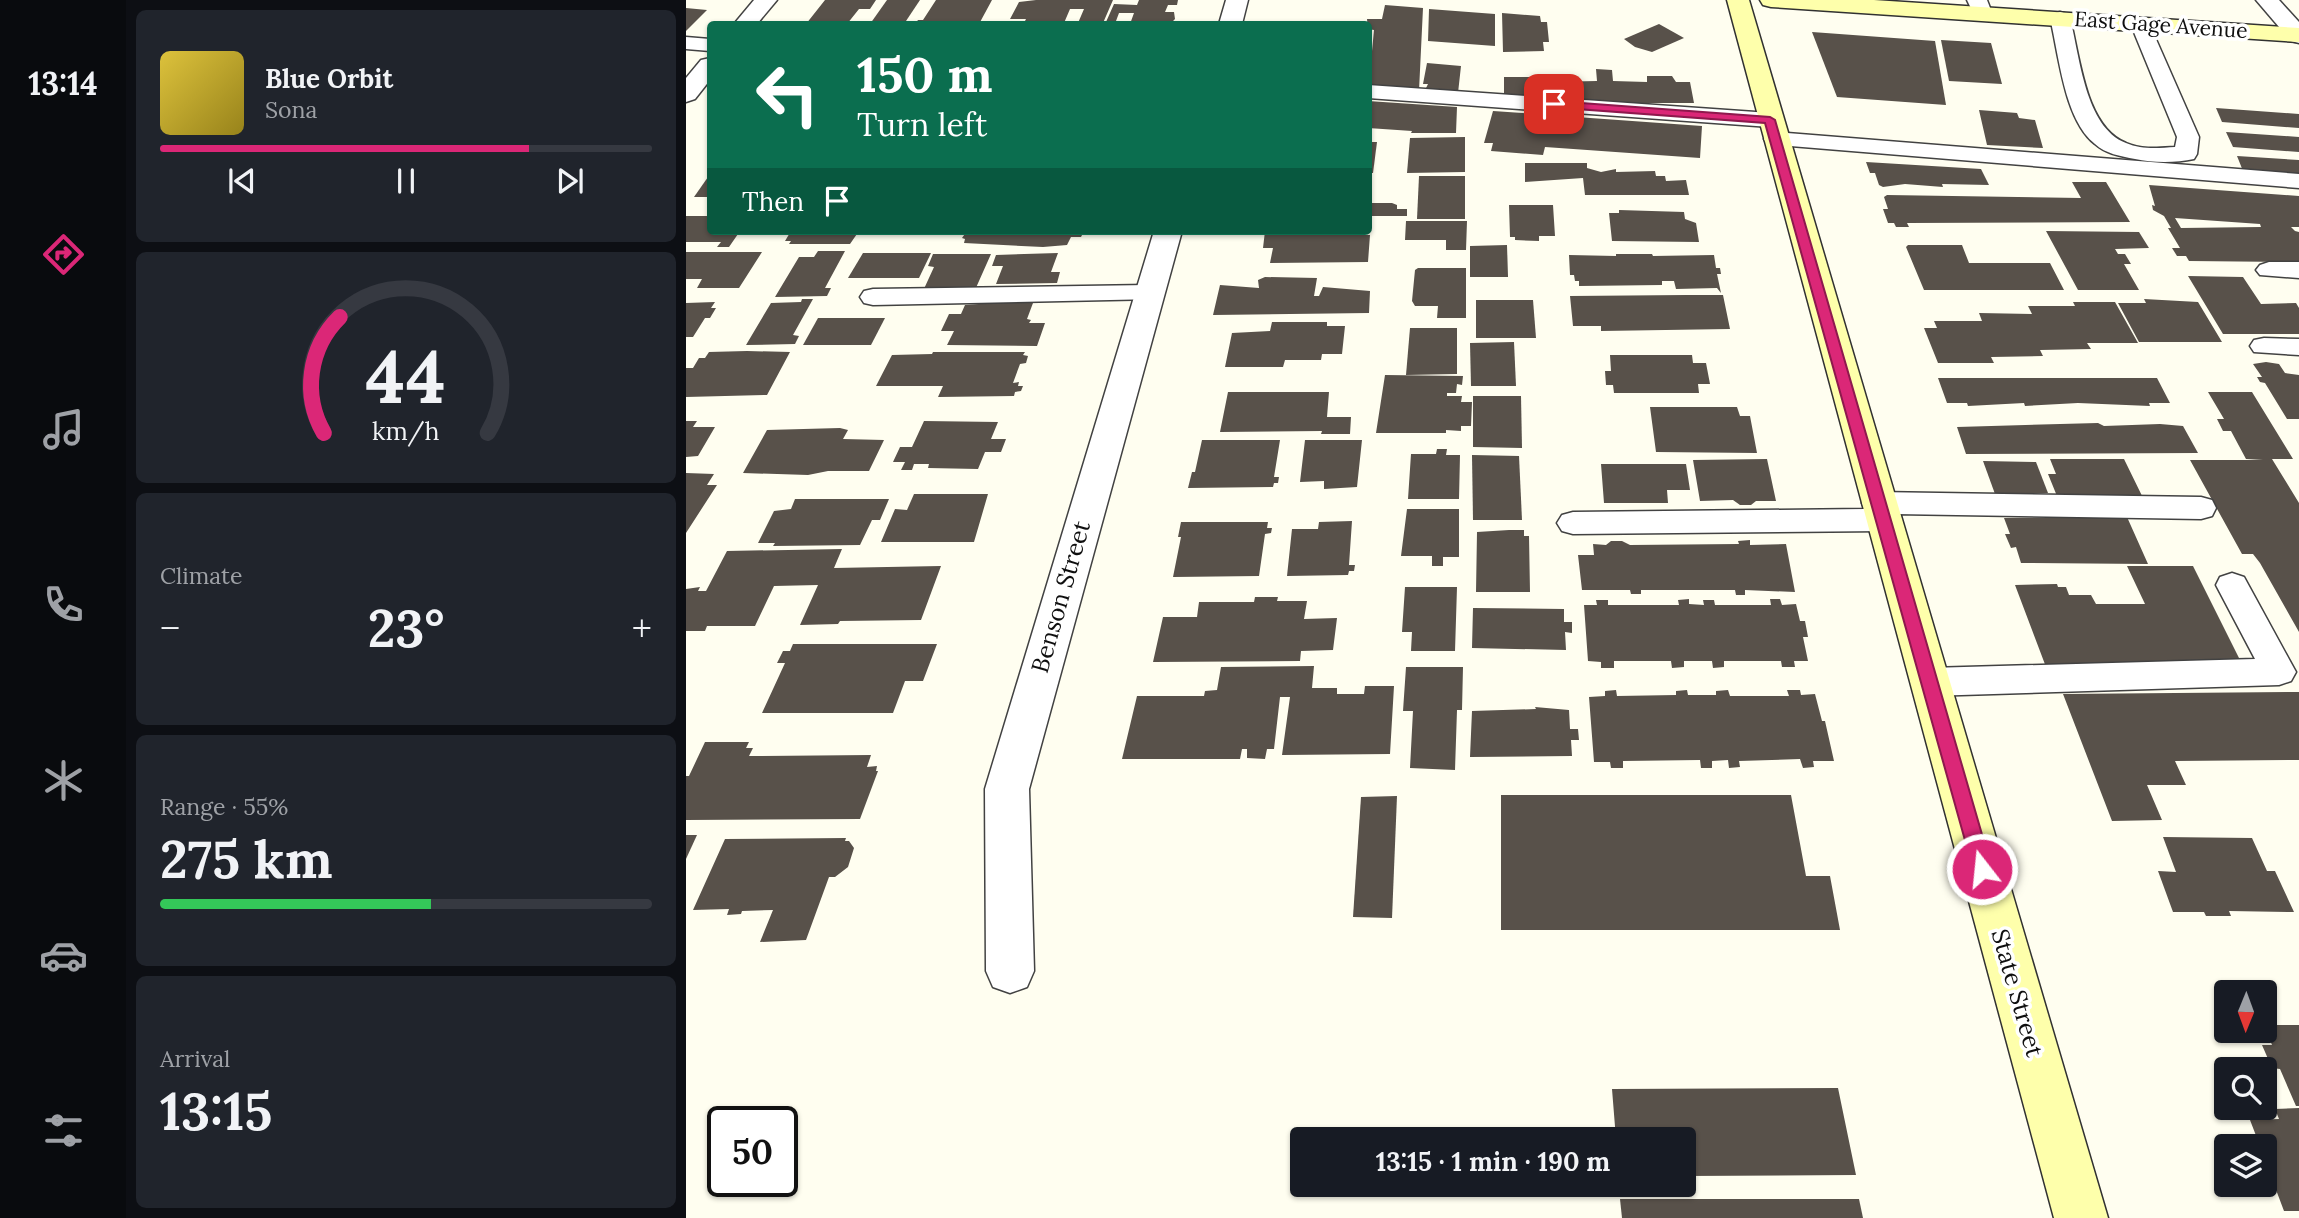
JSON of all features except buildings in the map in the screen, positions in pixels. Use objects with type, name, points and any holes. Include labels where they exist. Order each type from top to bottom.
[{"type":"main road","name":"State Street","points":[[1738,0],[1772,130],[2081,1218]]},
{"type":"main road","name":"East Gage Avenue","points":[[1771,0],[1980,6],[2060,18],[2298,35]]},
{"type":"street","points":[[748,21],[766,0]]},
{"type":"street","points":[[1232,21],[1237,0]]},
{"type":"street","points":[[2267,0],[2298,35]]},
{"type":"street","points":[[686,94],[707,69]]},
{"type":"street","name":"Benson Street","points":[[1010,971],[1007,789],[1167,235]]},
{"type":"lane","points":[[2060,18],[2084,116],[2098,138],[2132,153],[2155,157],[2186,154],[2188,137],[2141,24]]},
{"type":"lane","points":[[686,43],[707,45]]},
{"type":"lane","points":[[1372,91],[2299,181]]},
{"type":"lane","points":[[2269,271],[2299,270]]},
{"type":"lane","points":[[873,297],[1148,293]]},
{"type":"lane","points":[[2264,346],[2299,346]]},
{"type":"lane","points":[[1573,523],[1880,511],[2201,508]]},
{"type":"lane","points":[[1929,682],[2279,672],[2232,585]]},
{"type":"route","points":[[1554,104],[1770,120],[1982,869]]}]
